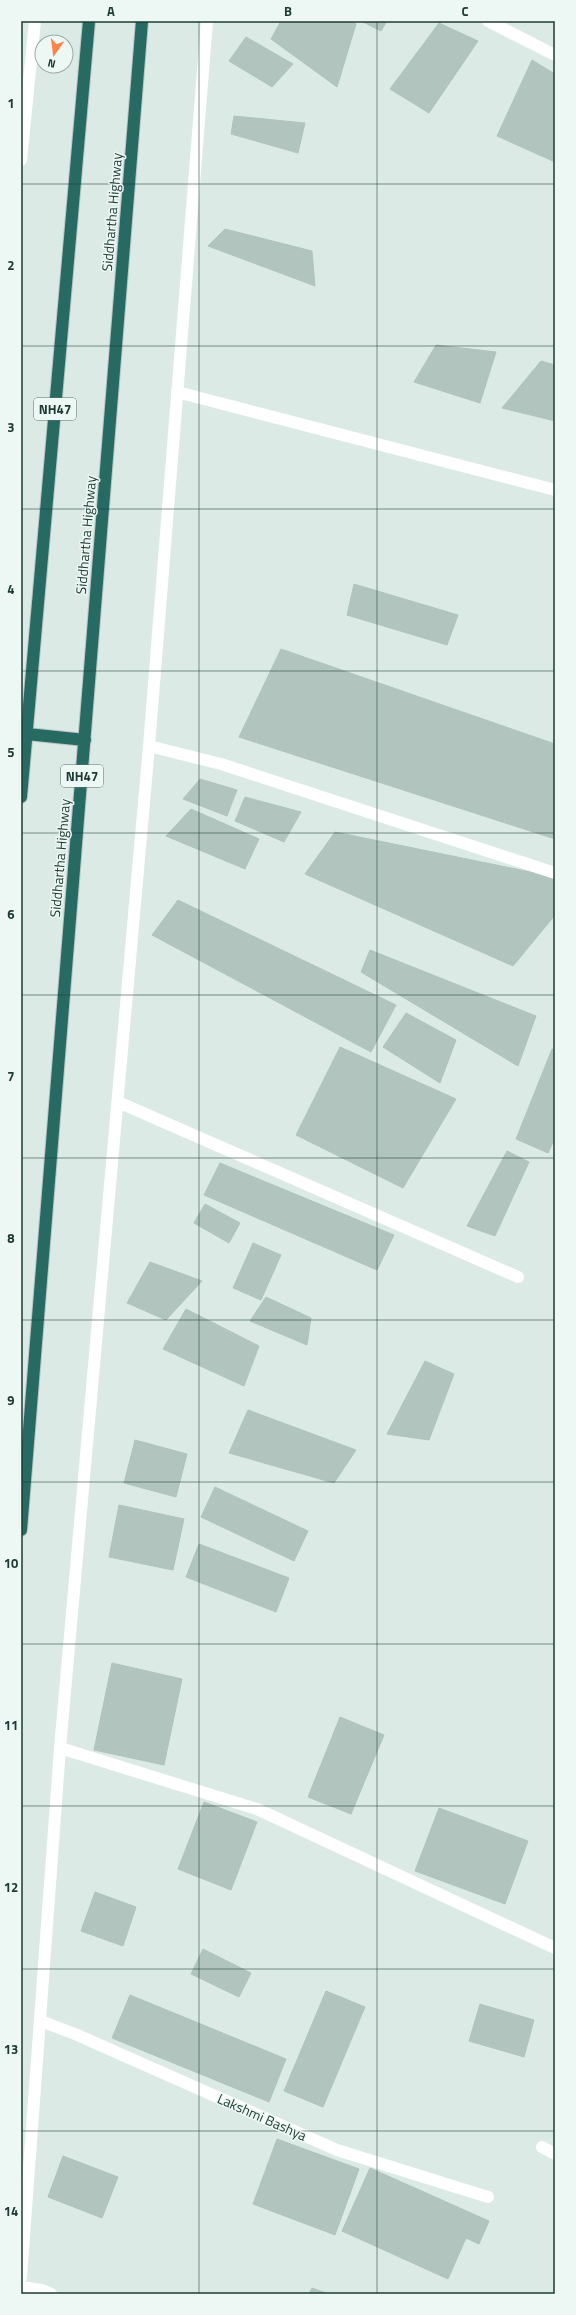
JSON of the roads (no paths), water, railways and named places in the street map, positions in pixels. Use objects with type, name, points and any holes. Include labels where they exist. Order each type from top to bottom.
[{"type":"highway","name":"NH47","points":[[21,797],[89,21]]},
{"type":"highway","name":"Siddhartha Highway","points":[[21,1530],[142,21]]},
{"type":"highway","points":[[26,734],[85,740]]},
{"type":"street","points":[[21,160],[35,21]]},
{"type":"street","points":[[21,2277],[60,1748],[149,746],[207,21]]},
{"type":"street","points":[[488,21],[555,55]]},
{"type":"street","points":[[177,392],[555,490]]},
{"type":"street","points":[[149,746],[221,764],[555,873]]},
{"type":"street","points":[[118,1102],[518,1277]]},
{"type":"street","points":[[60,1748],[257,1809],[555,1948]]},
{"type":"street","name":"Lakshmi Bashya","points":[[41,2022],[75,2034],[337,2150],[488,2197]]},
{"type":"street","points":[[542,2148],[555,2154]]},
{"type":"street","points":[[21,2287],[42,2290],[51,2294]]}]
